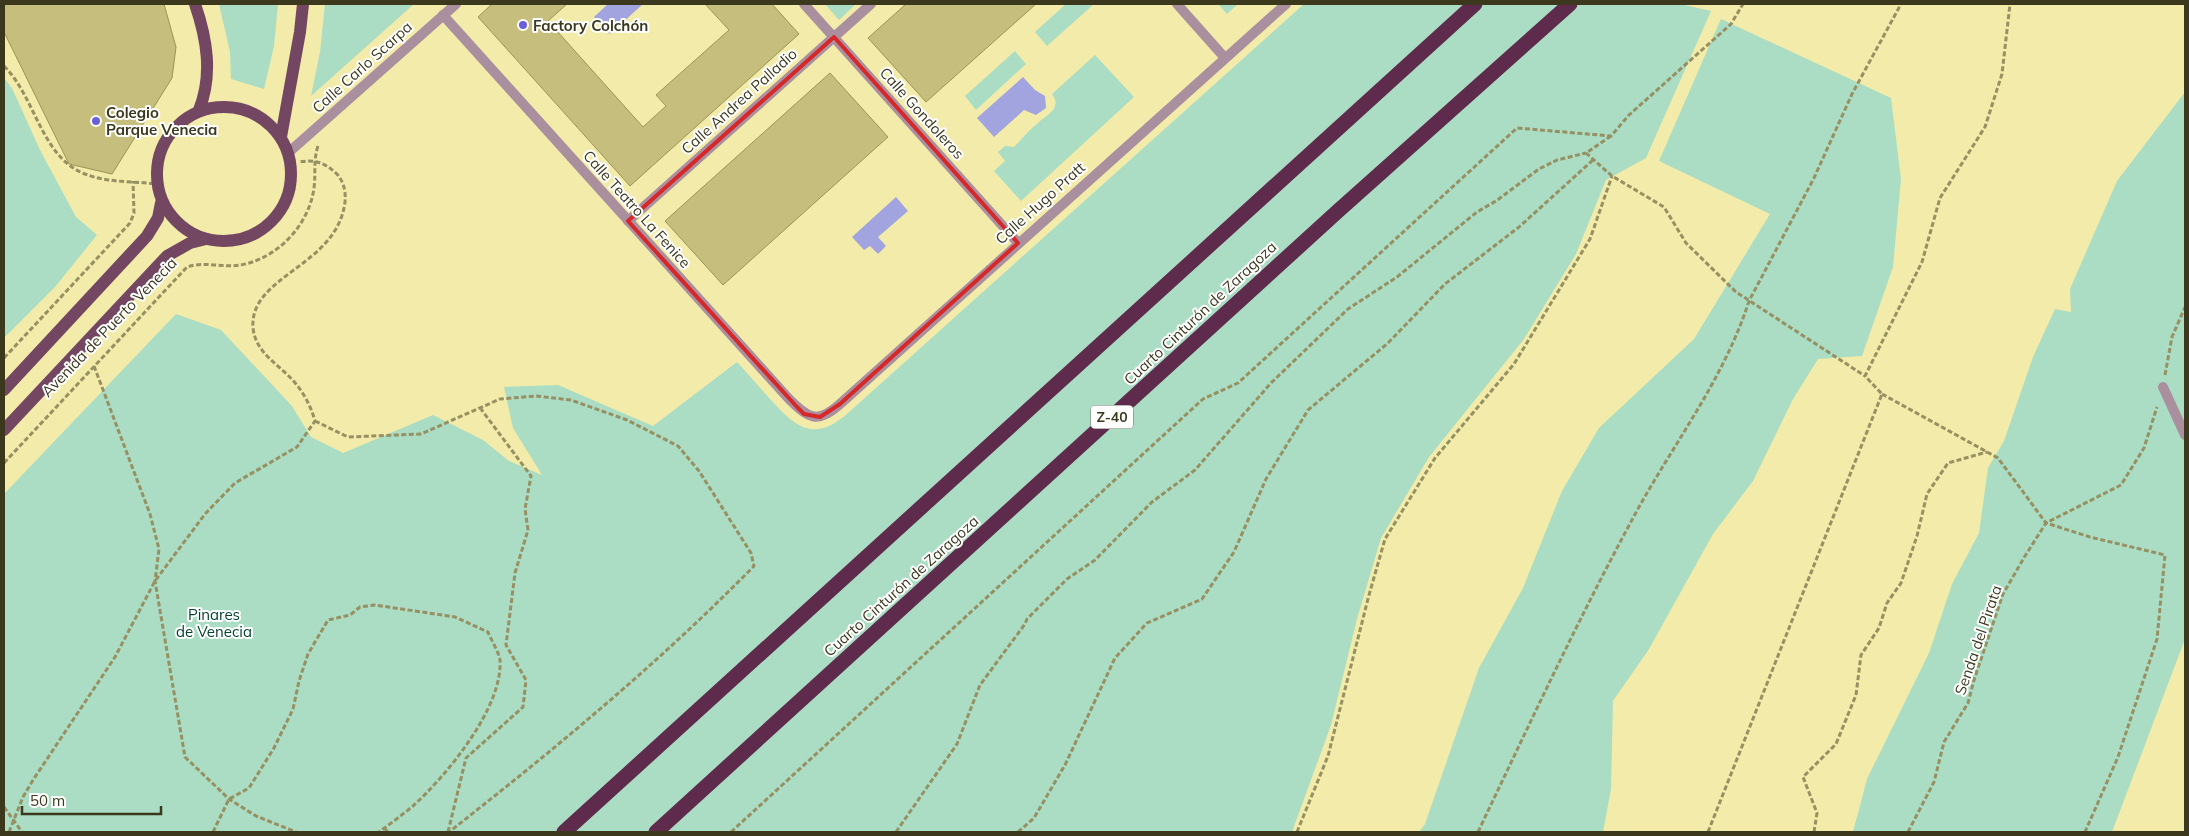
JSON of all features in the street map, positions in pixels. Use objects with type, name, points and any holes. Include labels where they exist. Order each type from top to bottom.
[{"type":"highway","points":[[564,832],[1475,4]]},
{"type":"highway","name":"Cuarto Cinturón de Zaragoza","points":[[656,832],[1338,211],[1570,4]]},
{"type":"main road","points":[[195,4],[202,26],[208,68],[204,97],[199,110]]},
{"type":"main road","points":[[281,137],[300,32],[303,4]]},
{"type":"main road","points":[[4,390],[147,236],[158,218],[161,203],[156,166],[161,148],[171,132],[184,120],[199,110],[219,107],[238,108],[256,115],[272,126],[281,137],[289,158],[291,180],[288,196],[280,211],[270,223],[256,233],[241,239],[224,241],[206,239],[182,226],[161,203]]},
{"type":"main road","name":"Avenida de Puerto Venecia","points":[[4,430],[167,256],[190,243],[206,239]]},
{"type":"street","name":"Calle Gondoleros","points":[[804,4],[1018,243]]},
{"type":"street","name":"Calle Andrea Palladio","points":[[628,221],[871,4]]},
{"type":"street","points":[[1177,4],[1225,58]]},
{"type":"street","name":"Calle Hugo Pratt","points":[[813,417],[827,416],[1286,4]]},
{"type":"street","name":"Calle Carlo Scarpa","points":[[289,158],[449,8]]},
{"type":"street","name":"Calle Teatro La Fenice","points":[[449,8],[628,221],[789,399],[804,414],[813,417]]},
{"type":"street","points":[[2163,387],[2185,435]]},
{"type":"path","points":[[896,832],[956,744],[980,685],[1025,624],[1026,618],[1067,579],[1095,560],[1152,502],[1194,470],[1271,383],[1348,309],[1397,277],[1477,212],[1496,201],[1539,169],[1557,160],[1586,153],[1611,136],[1629,116],[1731,24],[1743,4]]},
{"type":"path","points":[[1478,832],[1582,618],[1640,506],[1704,401],[1743,321],[1749,301],[1814,178],[1852,94],[1901,4]]},
{"type":"path","points":[[1865,376],[1922,262],[1940,198],[1985,127],[2002,74],[2010,4]]},
{"type":"path","points":[[4,66],[20,84],[49,143],[62,160],[85,174],[124,182],[133,181],[157,184]]},
{"type":"path","points":[[730,832],[1203,399],[1238,383],[1517,128],[1611,136]]},
{"type":"path","points":[[314,161],[322,140]]},
{"type":"path","points":[[1586,153],[1612,176],[1664,207],[1686,243],[1736,292],[1865,376],[1882,394],[1998,458],[2046,523],[2090,537],[2165,555],[2157,640],[2118,757],[2085,832]]},
{"type":"path","points":[[289,158],[314,161],[327,165],[340,178],[346,193],[343,216],[334,235],[319,251],[269,289],[255,309],[253,329],[260,350],[295,383],[309,403],[315,421],[348,437],[421,434],[482,409],[500,399],[536,396],[571,400],[627,420],[678,446],[699,471],[751,552],[754,566],[696,625],[523,774],[449,832]]},
{"type":"path","points":[[1018,832],[1034,818],[1065,764],[1115,658],[1147,623],[1202,599],[1234,552],[1266,478],[1308,410],[1388,343],[1444,284],[1520,227],[1593,160]]},
{"type":"path","name":"Avenida de Puerto Venecia","points":[[4,463],[187,267],[199,263],[241,265],[273,251],[286,241],[299,226],[308,210],[314,188],[314,161]]},
{"type":"path","points":[[1297,832],[1328,756],[1369,595],[1386,539],[1435,458],[1514,364],[1590,239],[1612,176]]},
{"type":"path","points":[[4,358],[130,223],[134,213],[133,181]]},
{"type":"path","points":[[2046,523],[2121,485],[2144,448],[2163,387],[2172,337],[2185,306]]},
{"type":"path","points":[[94,366],[150,514],[160,549],[154,580],[185,757],[229,799],[256,816],[296,832]]},
{"type":"path","points":[[1708,832],[1882,394]]},
{"type":"path","points":[[449,832],[466,758],[522,707],[526,680],[506,645],[515,573],[528,530],[525,509],[531,476],[482,409]]},
{"type":"path","points":[[9,832],[33,780],[114,657],[154,580],[205,514],[235,482],[297,447],[315,421]]},
{"type":"path","points":[[1814,832],[1817,813],[1803,777],[1836,744],[1856,695],[1861,655],[1879,628],[1888,603],[1901,583],[1917,536],[1927,494],[1948,463],[1987,452]]},
{"type":"path","name":"Senda del Pirata","points":[[1908,832],[1934,782],[1944,742],[1968,703],[2003,594],[2046,523]]},
{"type":"path","points":[[213,832],[229,799],[249,788],[274,748],[293,709],[299,681],[308,654],[328,620],[350,615],[360,607],[375,605],[455,617],[488,632],[500,659],[498,685],[481,722],[441,776],[413,806],[379,832]]},
{"type":"path","points":[[4,807],[22,832]]},
{"type":"path","points":[[384,828],[388,832]]},
{"type":"highlighted area","points":[[834,37],[1018,243],[840,404],[820,417],[804,414],[797,407],[628,221]]},
{"type":"green space","points":[[219,4],[278,4],[274,46],[264,89],[231,79],[230,52]]},
{"type":"green space","points":[[325,4],[414,4],[311,96],[320,52]]},
{"type":"green space","points":[[825,4],[856,4],[839,20]]},
{"type":"green space","points":[[1066,4],[1094,4],[1047,46],[1035,32]]},
{"type":"green space","points":[[1218,4],[1238,4],[1227,14]]},
{"type":"green space","name":"Pinares de Venecia","points":[[1304,4],[1680,4],[1711,11],[1646,158],[1606,180],[1576,254],[1524,339],[1429,457],[1381,538],[1357,619],[1331,725],[1292,832],[4,832],[4,494],[176,314],[221,330],[292,406],[311,437],[343,453],[433,415],[483,440],[509,461],[542,475],[513,428],[504,387],[558,385],[653,426],[737,362],[780,410],[798,425],[816,429],[826,427],[848,413]]},
{"type":"green space","points":[[1721,19],[1891,98],[1901,179],[1893,267],[1862,356],[1818,359],[1793,399],[1753,481],[1713,534],[1649,649],[1613,701],[1611,789],[1603,832],[1419,832],[1425,824],[1479,668],[1523,588],[1562,491],[1599,428],[1694,339],[1770,214],[1659,161]]},
{"type":"green space","points":[[1015,51],[1026,64],[976,110],[965,96]]},
{"type":"green space","points":[[1095,55],[1134,97],[1021,201],[994,171],[1005,161],[998,152],[1005,146],[1014,147],[1055,108],[1055,99],[1052,94]]},
{"type":"green space","points":[[4,78],[12,88],[40,150],[76,217],[97,235],[55,287],[4,338]]},
{"type":"green space","points":[[2185,92],[2185,639],[2112,832],[1853,832],[1867,779],[1929,653],[1952,584],[1979,533],[1988,468],[2004,441],[2033,357],[2055,309],[2071,312],[2070,289],[2117,181]]},
{"type":"water","points":[[608,4],[643,4],[610,34],[594,17]]},
{"type":"water","points":[[1023,77],[1035,90],[1045,96],[1046,108],[1036,115],[1024,110],[994,137],[977,118]]},
{"type":"water","points":[[896,197],[908,211],[878,237],[886,246],[878,254],[870,246],[864,250],[852,237]]},
{"type":"building","name":"Colegio Parque Venecia","points":[[4,4],[164,4],[176,47],[172,78],[112,174],[69,164],[4,32]]},
{"type":"building","points":[[492,4],[567,4],[548,21],[643,127],[666,106],[656,95],[729,30],[705,4],[772,4],[799,34],[630,186],[478,17]]},
{"type":"building","points":[[906,4],[1036,4],[926,102],[868,38]]},
{"type":"building","points":[[830,73],[888,137],[723,285],[665,221]]},
{"type":"place","name":"Factory Colchón","points":[[523,25]]},
{"type":"place","name":"Colegio Parque Venecia","points":[[96,121]]}]
